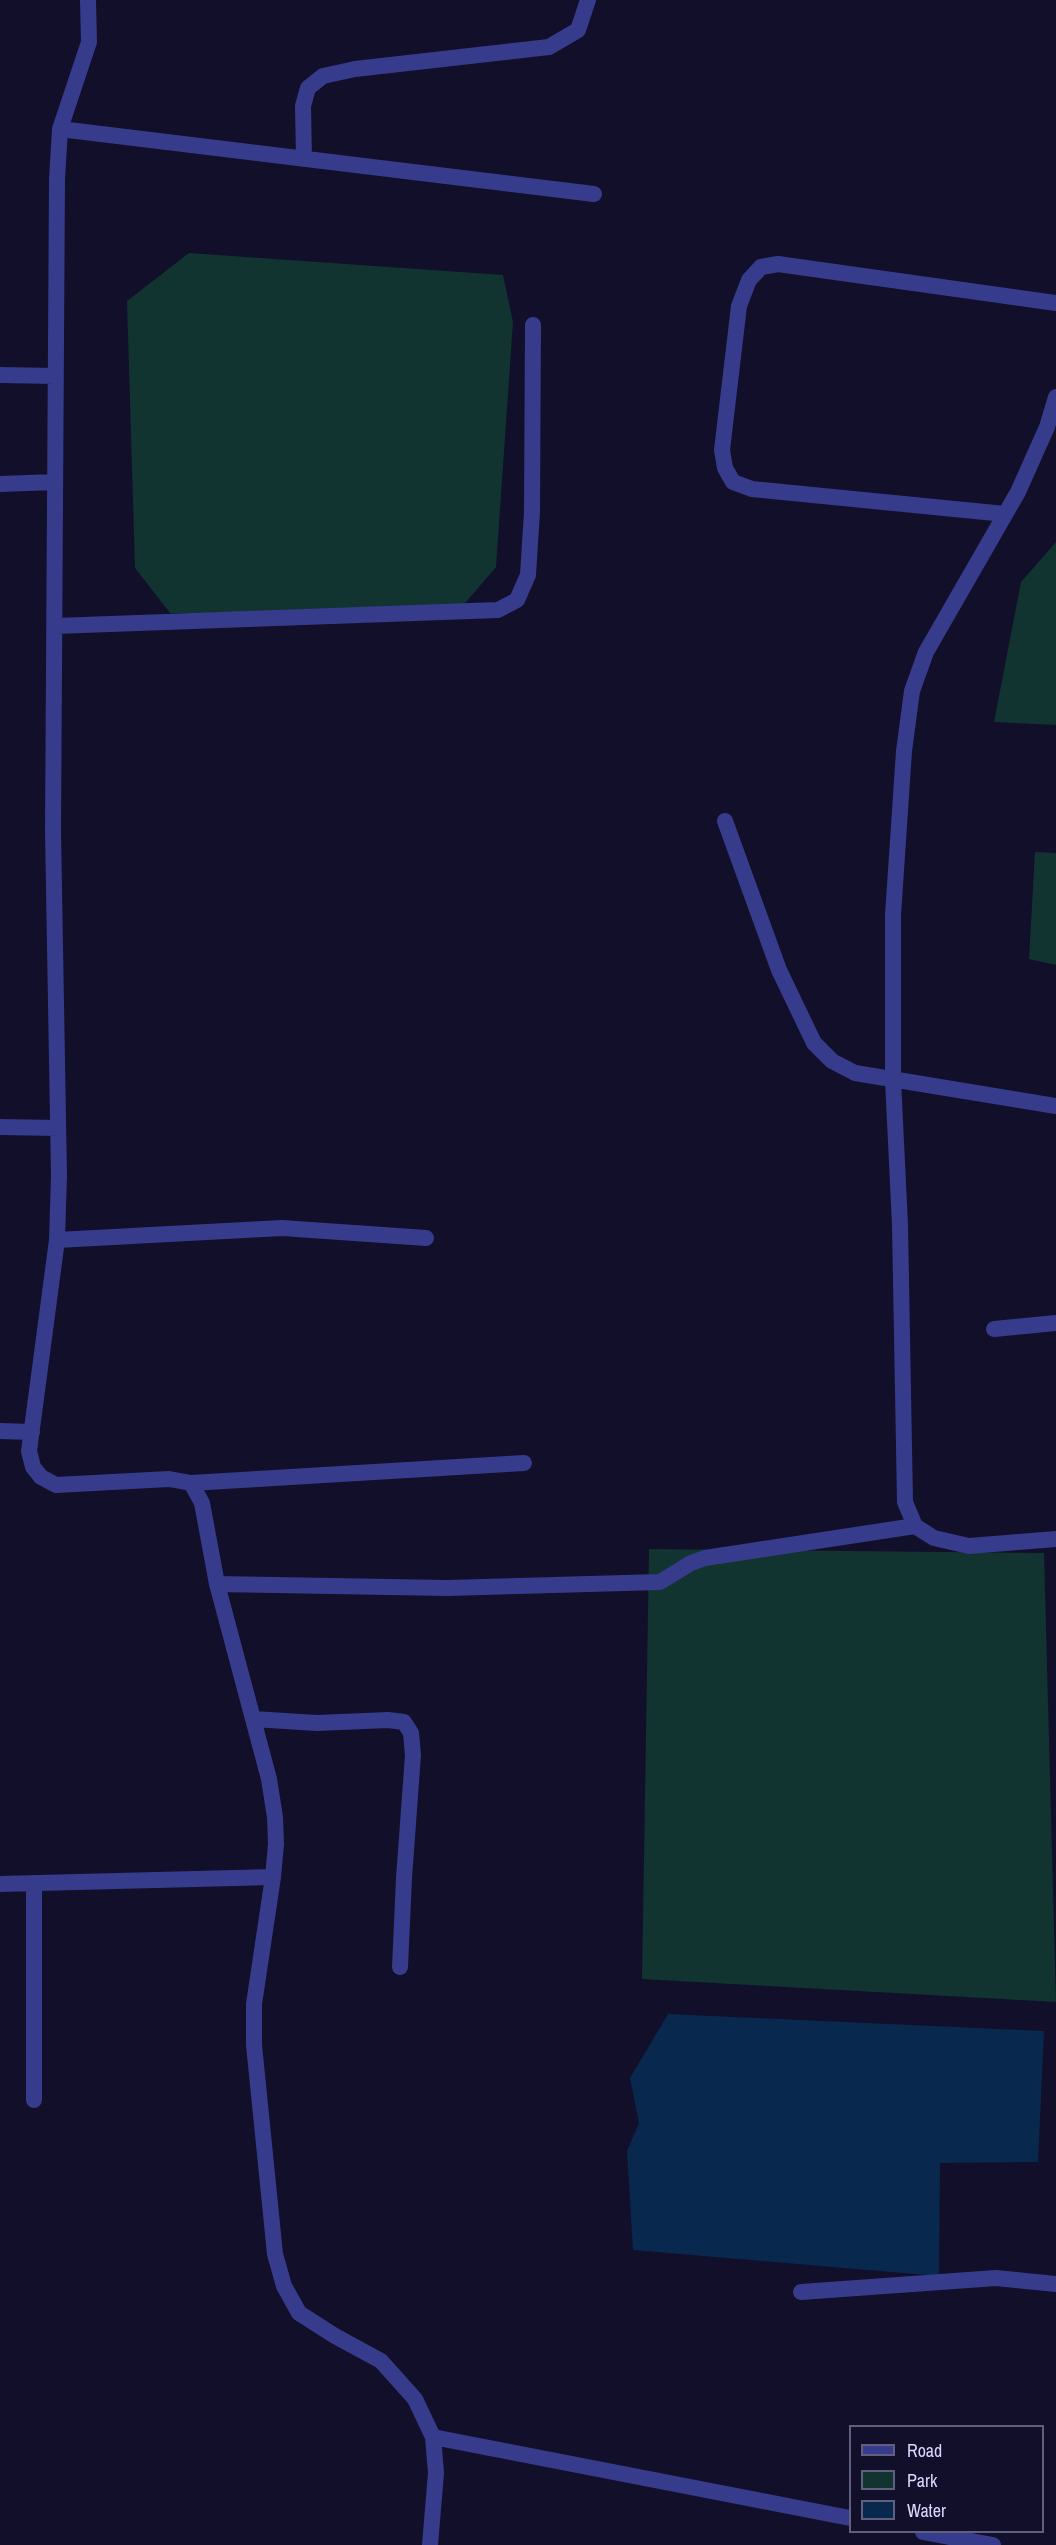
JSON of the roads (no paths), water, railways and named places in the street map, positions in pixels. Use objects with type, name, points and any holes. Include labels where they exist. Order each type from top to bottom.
[{"type":"street","points":[[88,0],[89,42],[60,129],[57,178],[53,831],[58,1128],[57,1240],[29,1451],[33,1467],[41,1477],[56,1485],[170,1479],[191,1483],[524,1463]]},
{"type":"street","points":[[304,159],[303,106],[308,88],[323,76],[355,69],[549,47],[578,30],[588,0]]},
{"type":"street","points":[[60,129],[594,194]]},
{"type":"street","points":[[1005,514],[752,489],[733,482],[725,468],[722,450],[739,306],[749,280],[761,267],[778,264],[1056,303]]},
{"type":"street","points":[[55,627],[498,610],[517,600],[528,575],[533,325]]},
{"type":"street","points":[[0,375],[55,376]]},
{"type":"street","points":[[1056,397],[1047,427],[1018,492],[926,652],[912,691],[904,751],[893,915],[893,1080],[900,1225],[905,1502],[915,1526],[934,1538],[969,1546],[1056,1539]]},
{"type":"street","points":[[0,484],[55,482]]},
{"type":"street","points":[[725,821],[779,970],[814,1043],[832,1061],[855,1073],[1056,1106]]},
{"type":"street","points":[[0,1127],[58,1128]]},
{"type":"street","points":[[57,1240],[282,1228],[426,1238]]},
{"type":"street","points":[[994,1329],[1056,1323]]},
{"type":"street","points":[[0,1431],[32,1432]]},
{"type":"street","points":[[191,1483],[202,1503],[217,1584],[269,1779],[275,1817],[276,1844],[273,1876],[254,2004],[254,2045],[275,2254],[284,2286],[299,2313],[381,2361],[415,2399],[433,2437],[436,2473],[430,2545]]},
{"type":"street","points":[[217,1584],[447,1588],[660,1582],[691,1563],[705,1558],[915,1526]]},
{"type":"street","points":[[253,1719],[317,1723],[388,1720],[404,1722],[411,1733],[413,1755],[400,1967]]},
{"type":"street","points":[[0,1884],[273,1876]]},
{"type":"street","points":[[34,1883],[34,2100]]},
{"type":"street","points":[[801,2292],[996,2278],[1056,2284]]},
{"type":"street","points":[[433,2437],[849,2518]]},
{"type":"street","points":[[928,2533],[993,2545]]},
{"type":"water","points":[[668,2014],[1044,2031],[1038,2162],[940,2163],[939,2276],[633,2250],[627,2151],[639,2123],[630,2078]]}]
